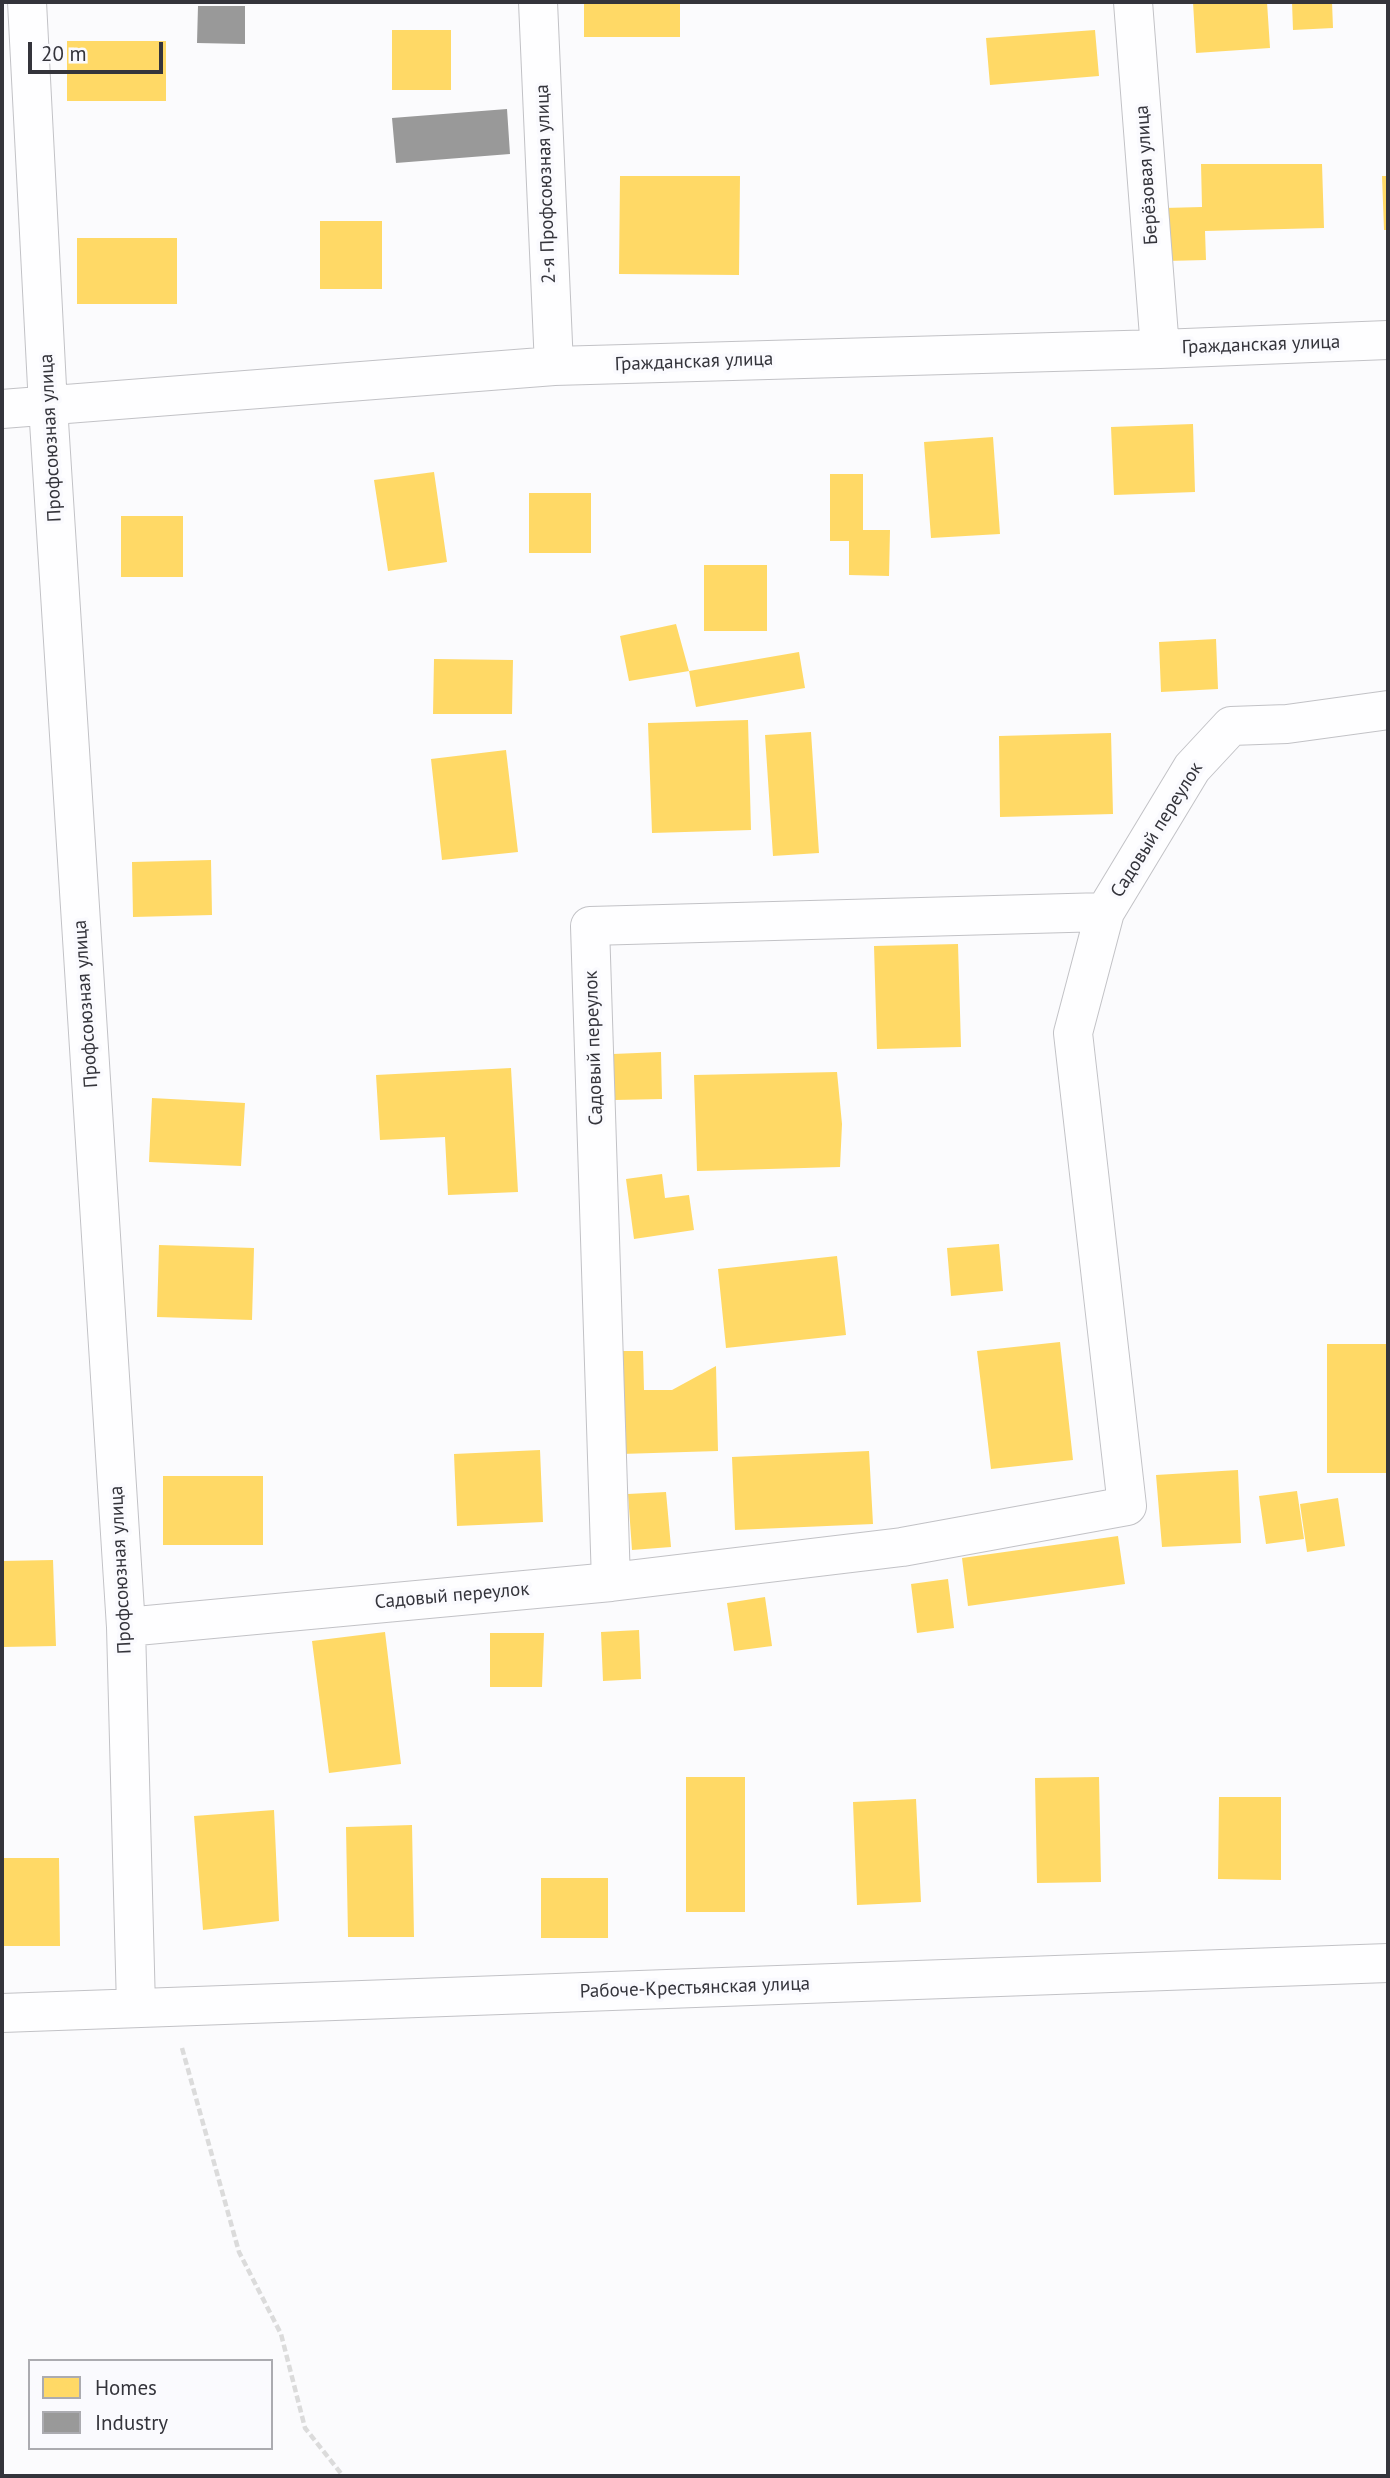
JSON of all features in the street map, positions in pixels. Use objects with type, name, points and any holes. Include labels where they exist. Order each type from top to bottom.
[{"type":"street","name":"Профсоюзная улица","points":[[27,2],[48,406],[125,1627],[153,2007]]},
{"type":"street","name":"2-я Профсоюзная улица","points":[[538,2],[554,366]]},
{"type":"street","name":"Берёзовая улица","points":[[1133,2],[1160,349]]},
{"type":"street","name":"Гражданская улица","points":[[2,409],[554,366],[1388,340]]},
{"type":"street","name":"Садовый переулок","points":[[125,1627],[611,1582],[590,926],[1105,912],[1192,768],[1231,726],[1287,724],[1388,710]]},
{"type":"street","points":[[611,1582],[902,1547],[1128,1506],[1073,1033],[1105,912]]},
{"type":"street","name":"Рабоче-Крестьянская улица","points":[[2,2013],[1388,1963]]},
{"type":"path","points":[[153,2007],[239,2252],[281,2334],[305,2428],[343,2476]]},
{"type":"building: Homes","points":[[584,2],[680,2],[680,37],[584,37]]},
{"type":"building: Homes","points":[[1193,2],[1267,2],[1270,48],[1196,53]]},
{"type":"building: Homes","points":[[1292,2],[1332,2],[1333,28],[1293,30]]},
{"type":"building: Homes","points":[[392,30],[451,30],[451,90],[392,90]]},
{"type":"building: Homes","points":[[1095,30],[1099,76],[990,85],[986,38]]},
{"type":"building: Homes","points":[[67,41],[166,41],[166,101],[67,101]]},
{"type":"building: Homes","points":[[1201,164],[1322,164],[1324,228],[1205,231],[1206,260],[1166,261],[1164,208],[1202,207]]},
{"type":"building: Homes","points":[[620,176],[740,176],[739,275],[619,274]]},
{"type":"building: Homes","points":[[1382,176],[1388,176],[1388,230],[1384,230]]},
{"type":"building: Homes","points":[[320,221],[382,221],[382,289],[320,289]]},
{"type":"building: Homes","points":[[77,238],[177,238],[177,304],[77,304]]},
{"type":"building: Homes","points":[[1193,424],[1195,492],[1114,495],[1111,427]]},
{"type":"building: Homes","points":[[993,437],[1000,534],[931,538],[924,442]]},
{"type":"building: Homes","points":[[434,472],[447,562],[388,571],[374,480]]},
{"type":"building: Homes","points":[[830,474],[863,474],[863,530],[890,530],[889,576],[849,575],[849,541],[830,541]]},
{"type":"building: Homes","points":[[529,493],[591,493],[591,553],[529,553]]},
{"type":"building: Homes","points":[[121,516],[183,516],[183,577],[121,577]]},
{"type":"building: Homes","points":[[704,565],[767,565],[767,631],[704,631]]},
{"type":"building: Homes","points":[[676,624],[689,671],[629,681],[620,636]]},
{"type":"building: Homes","points":[[1216,639],[1218,689],[1161,692],[1159,642]]},
{"type":"building: Homes","points":[[799,652],[805,688],[696,707],[689,671]]},
{"type":"building: Homes","points":[[434,659],[513,660],[512,714],[433,714]]},
{"type":"building: Homes","points":[[748,720],[751,830],[652,833],[648,723]]},
{"type":"building: Homes","points":[[811,732],[819,853],[773,856],[765,735]]},
{"type":"building: Homes","points":[[1111,733],[1113,814],[1000,817],[999,736]]},
{"type":"building: Homes","points":[[506,750],[518,852],[442,860],[431,759]]},
{"type":"building: Homes","points":[[211,860],[212,915],[133,917],[132,862]]},
{"type":"building: Homes","points":[[958,944],[961,1047],[877,1049],[874,946]]},
{"type":"building: Homes","points":[[661,1052],[662,1099],[615,1100],[613,1054]]},
{"type":"building: Homes","points":[[511,1068],[518,1192],[448,1195],[445,1137],[380,1140],[376,1075]]},
{"type":"building: Homes","points":[[837,1072],[842,1124],[840,1167],[697,1171],[694,1075]]},
{"type":"building: Homes","points":[[152,1098],[245,1103],[241,1166],[149,1162]]},
{"type":"building: Homes","points":[[662,1174],[665,1198],[689,1195],[694,1230],[634,1239],[626,1179]]},
{"type":"building: Homes","points":[[999,1244],[1003,1291],[951,1296],[947,1248]]},
{"type":"building: Homes","points":[[159,1245],[254,1248],[252,1320],[157,1317]]},
{"type":"building: Homes","points":[[837,1256],[846,1335],[726,1348],[718,1269]]},
{"type":"building: Homes","points":[[1060,1342],[1073,1460],[991,1469],[977,1351]]},
{"type":"building: Homes","points":[[1327,1344],[1388,1344],[1388,1473],[1327,1473]]},
{"type":"building: Homes","points":[[619,1351],[643,1351],[644,1390],[672,1390],[716,1366],[718,1451],[621,1454]]},
{"type":"building: Homes","points":[[540,1450],[543,1522],[457,1526],[454,1454]]},
{"type":"building: Homes","points":[[869,1451],[873,1524],[735,1530],[732,1457]]},
{"type":"building: Homes","points":[[1238,1470],[1241,1543],[1162,1547],[1156,1475]]},
{"type":"building: Homes","points":[[163,1476],[263,1476],[263,1545],[163,1545]]},
{"type":"building: Homes","points":[[1297,1491],[1304,1539],[1266,1544],[1259,1496]]},
{"type":"building: Homes","points":[[666,1492],[671,1547],[632,1550],[628,1494]]},
{"type":"building: Homes","points":[[1338,1498],[1345,1546],[1307,1552],[1300,1504]]},
{"type":"building: Homes","points":[[1118,1536],[1125,1584],[968,1606],[962,1558]]},
{"type":"building: Homes","points":[[53,1560],[56,1646],[2,1647],[2,1561]]},
{"type":"building: Homes","points":[[948,1579],[954,1628],[917,1633],[911,1584]]},
{"type":"building: Homes","points":[[765,1597],[772,1646],[734,1651],[727,1603]]},
{"type":"building: Homes","points":[[639,1630],[641,1679],[603,1681],[601,1632]]},
{"type":"building: Homes","points":[[385,1632],[401,1764],[329,1773],[312,1641]]},
{"type":"building: Homes","points":[[490,1633],[544,1633],[542,1687],[490,1687]]},
{"type":"building: Homes","points":[[686,1777],[745,1777],[745,1912],[686,1912]]},
{"type":"building: Homes","points":[[1099,1777],[1101,1882],[1037,1883],[1035,1778]]},
{"type":"building: Homes","points":[[1219,1797],[1281,1797],[1281,1880],[1218,1879]]},
{"type":"building: Homes","points":[[916,1799],[921,1902],[857,1905],[853,1802]]},
{"type":"building: Homes","points":[[274,1810],[279,1921],[203,1930],[194,1816]]},
{"type":"building: Homes","points":[[412,1825],[414,1937],[348,1937],[346,1827]]},
{"type":"building: Homes","points":[[2,1858],[59,1858],[60,1946],[2,1946]]},
{"type":"building: Homes","points":[[541,1878],[608,1878],[608,1938],[541,1938]]},
{"type":"building: Industry","points":[[198,6],[245,6],[245,44],[197,43]]},
{"type":"building: Industry","points":[[507,109],[510,154],[396,163],[392,118]]}]
